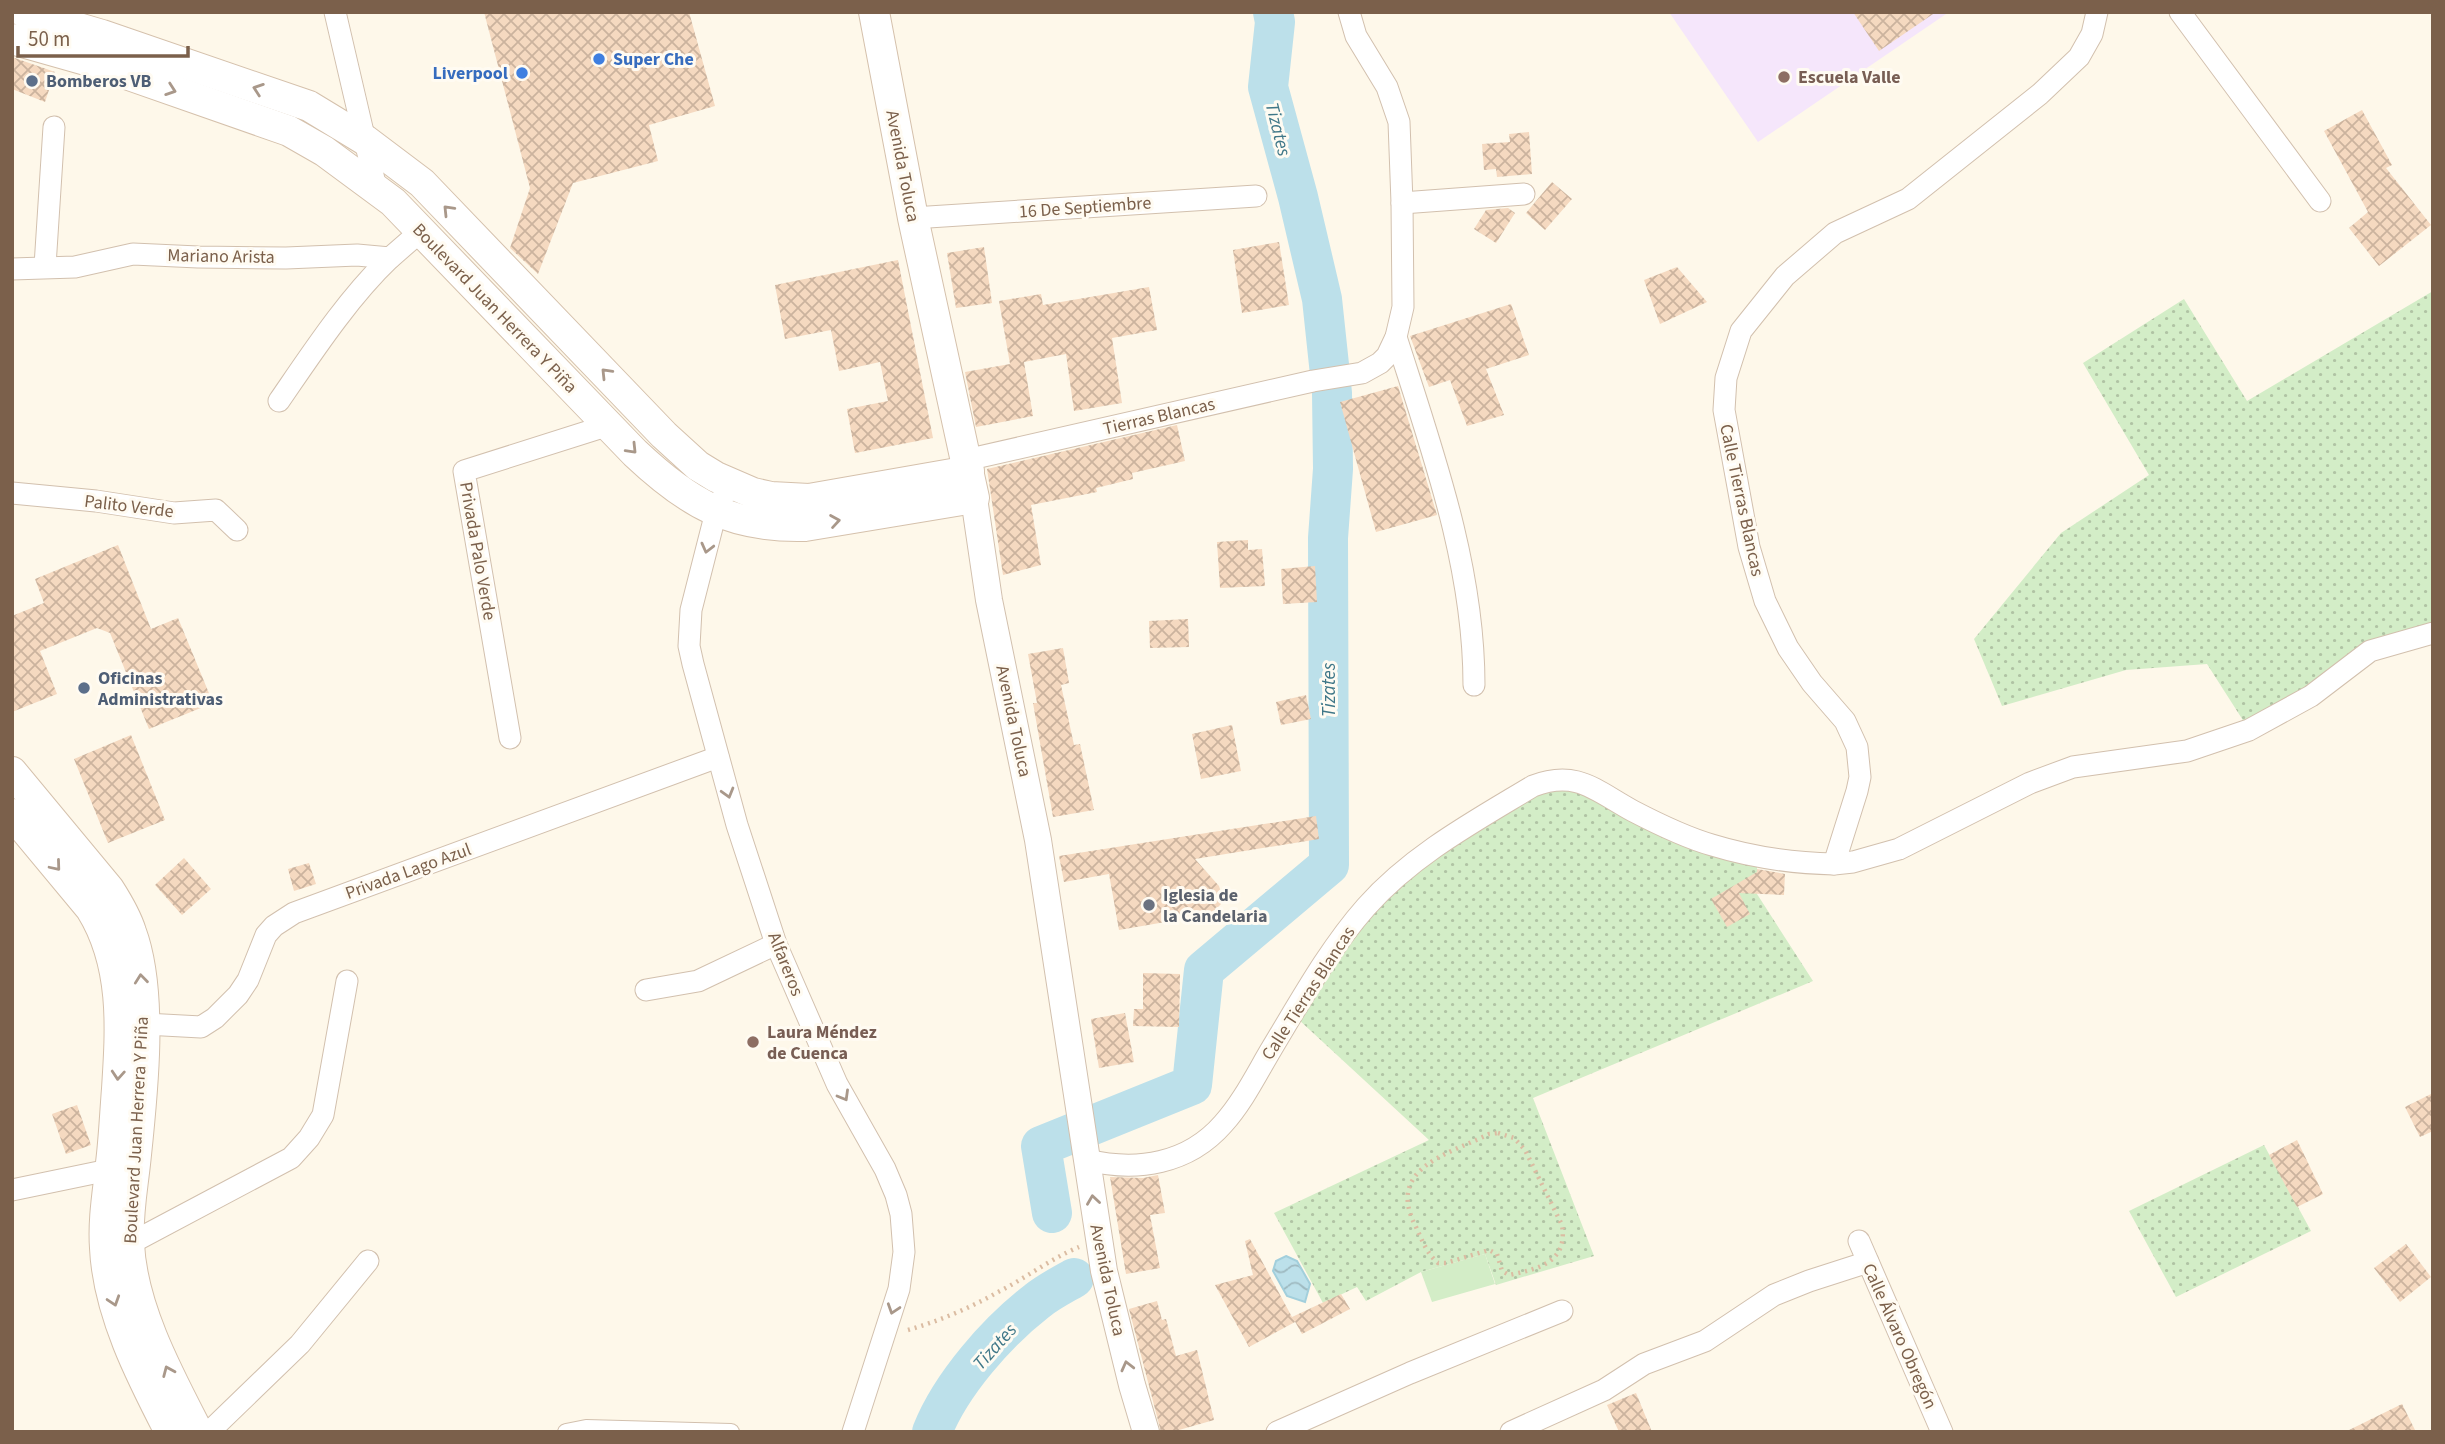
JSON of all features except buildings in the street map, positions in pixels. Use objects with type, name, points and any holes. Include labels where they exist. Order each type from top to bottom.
[{"type":"main road","name":"Boulevard Juan Herrera Y Piña","points":[[24,12],[102,34],[309,106],[365,140],[422,183],[673,443],[698,466],[729,484],[771,497],[809,499],[970,476]]},
{"type":"main road","name":"Avenida Toluca","points":[[874,12],[914,218],[970,476]]},
{"type":"main road","name":"Boulevard Juan Herrera Y Piña","points":[[12,39],[86,60],[289,131],[324,151],[393,202],[608,425],[672,487],[716,512],[760,524],[806,526],[970,476]]},
{"type":"main road","name":"Boulevard Juan Herrera Y Piña","points":[[12,772],[102,880],[122,910],[138,955],[145,1024],[123,1167]]},
{"type":"main road","name":"Boulevard Juan Herrera Y Piña","points":[[12,814],[91,909],[109,944],[118,993],[123,1167],[129,1204],[117,1246],[110,1288],[122,1326],[151,1396],[170,1432]]},
{"type":"main road","name":"Boulevard Juan Herrera Y Piña","points":[[117,1246],[134,1280],[144,1314],[172,1381],[198,1432]]},
{"type":"street","points":[[335,12],[376,188]]},
{"type":"street","points":[[1349,12],[1356,36],[1387,87],[1399,122],[1403,307],[1396,337],[1434,454],[1465,574],[1474,649],[1474,685]]},
{"type":"street","name":"Calle Tierras Blancas","points":[[1084,1139],[1106,1165],[1143,1166],[1179,1156],[1210,1137],[1235,1109],[1321,968],[1367,906],[1442,842],[1533,786],[1547,781],[1576,781],[1590,785],[1658,824],[1713,846],[1762,857],[1834,864],[1860,777],[1857,747],[1845,721],[1793,657],[1765,601],[1749,547],[1724,410],[1726,378],[1741,331],[1785,276],[1835,233],[1908,199],[2040,94],[2079,57],[2092,34],[2097,12]]},
{"type":"street","points":[[2180,12],[2320,201]]},
{"type":"street","points":[[45,266],[54,127]]},
{"type":"street","points":[[1402,203],[1524,194]]},
{"type":"street","name":"16 De Septiembre","points":[[914,218],[1256,196]]},
{"type":"street","points":[[279,401],[376,271],[421,231]]},
{"type":"street","name":"Mariano Arista","points":[[12,269],[75,267],[133,254],[286,258],[357,255],[390,258]]},
{"type":"street","name":"Tierras Blancas","points":[[970,476],[1313,381],[1372,369],[1387,356],[1396,337]]},
{"type":"street","name":"Privada Palo Verde","points":[[510,738],[464,471],[608,425]]},
{"type":"street","name":"Avenida Toluca","points":[[970,476],[989,600],[1038,840],[1104,1271],[1146,1432]]},
{"type":"street","name":"Alfareros","points":[[729,484],[716,512],[691,610],[689,628],[693,664],[718,757],[776,944],[837,1084],[871,1143],[896,1195],[901,1214],[904,1252],[899,1289],[853,1432]]},
{"type":"street","name":"Palito Verde","points":[[12,493],[96,501],[174,513],[216,510],[237,530]]},
{"type":"street","points":[[1834,864],[1853,862],[1899,849],[2030,783],[2073,766],[2187,751],[2249,730],[2311,696],[2370,651],[2433,633]]},
{"type":"street","name":"Privada Lago Azul","points":[[145,1024],[201,1027],[215,1018],[238,995],[248,980],[266,935],[274,926],[294,913],[718,757]]},
{"type":"street","points":[[646,990],[698,981],[776,944]]},
{"type":"street","points":[[117,1246],[291,1158],[301,1149],[323,1115],[348,981]]},
{"type":"street","points":[[12,1190],[123,1167]]},
{"type":"street","name":"Calle Álvaro Obregón","points":[[1859,1241],[1942,1432]]},
{"type":"street","points":[[209,1432],[300,1344],[368,1261]]},
{"type":"street","points":[[1511,1432],[1604,1390],[1644,1364],[1705,1341],[1774,1295],[1868,1262]]},
{"type":"street","points":[[1277,1432],[1410,1373],[1562,1311]]},
{"type":"street","points":[[566,1432],[586,1428],[732,1432]]},
{"type":"path","points":[[1497,1133],[1514,1138],[1525,1150],[1562,1225],[1562,1245],[1549,1263],[1509,1275],[1502,1271],[1497,1254],[1489,1250],[1438,1263],[1430,1255],[1412,1220],[1406,1200],[1407,1189],[1418,1171],[1497,1133]]},
{"type":"path","points":[[887,1329],[904,1332],[937,1321],[998,1293],[1056,1257]]},
{"type":"shaded area","name":"Escuela Valle","points":[[1669,12],[1949,12],[1758,142]]},
{"type":"green space","points":[[2433,291],[2433,626],[2246,725],[2207,664],[2126,670],[2002,706],[1974,639],[2061,533],[2149,475],[2083,363],[2184,299],[2247,401]]},
{"type":"green space","points":[[1572,789],[1757,866],[1757,894],[1813,981],[1533,1098],[1594,1256],[1496,1285],[1485,1254],[1421,1272],[1366,1301],[1357,1287],[1323,1303],[1274,1213],[1429,1140],[1298,1019],[1372,911],[1446,848],[1535,793]]},
{"type":"green space","points":[[2264,1145],[2311,1231],[2176,1297],[2129,1211]]},
{"type":"green space","points":[[1485,1254],[1495,1284],[1432,1302],[1421,1272]]},
{"type":"water","points":[[1286,1256],[1297,1261],[1310,1284],[1305,1302],[1287,1296],[1273,1271],[1276,1261]]},
{"type":"waterway","name":"Tizates","points":[[1052,1213],[1041,1146],[1192,1085],[1204,970],[1329,865],[1328,538],[1333,469],[1332,393],[1322,299],[1268,87],[1275,22],[1273,12]]},
{"type":"waterway","name":"Tizates","points":[[932,1432],[951,1396],[991,1343],[1037,1301],[1074,1278]]},
{"type":"place","name":"Super Che","points":[[599,59]]},
{"type":"place","name":"Liverpool","points":[[522,73]]},
{"type":"place","name":"Escuela Valle","points":[[1784,77]]},
{"type":"place","name":"Bomberos VB","points":[[32,81]]},
{"type":"place","name":"Oficinas Administrativas","points":[[84,688]]},
{"type":"place","name":"Iglesia de la Candelaria","points":[[1149,905]]},
{"type":"place","name":"Laura Méndez de Cuenca","points":[[753,1042]]}]
